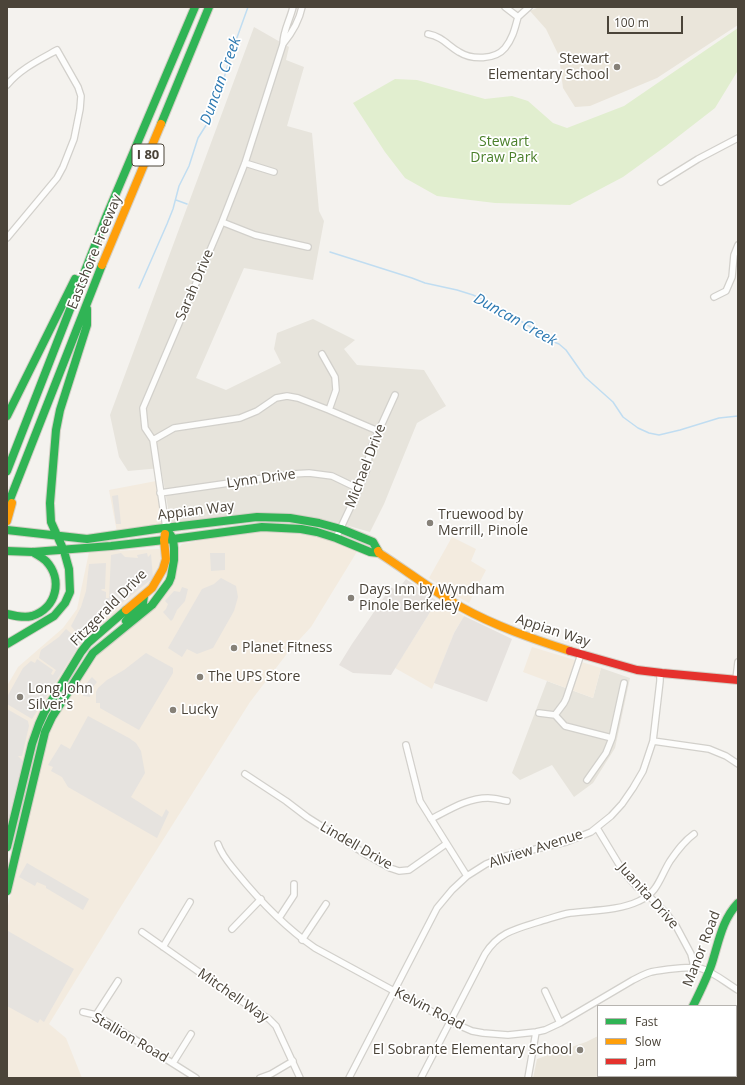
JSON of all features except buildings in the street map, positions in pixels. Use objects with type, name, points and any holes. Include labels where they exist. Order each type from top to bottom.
[{"type":"main road","name":"Eastshore Freeway","points":[[7,471],[106,217],[195,7]]},
{"type":"main road","name":"Eastshore Freeway","points":[[7,508],[87,303],[209,7]]},
{"type":"main road","points":[[7,416],[70,290],[95,232],[106,217]]},
{"type":"main road","points":[[7,644],[54,616],[65,603],[70,592],[69,570],[64,551],[50,522],[50,503],[56,430],[60,410],[88,325],[87,303]]},
{"type":"main road","points":[[7,521],[19,480]]},
{"type":"main road","name":"Appian Way","points":[[11,531],[87,538],[257,517],[296,519],[318,523],[341,529],[372,542],[380,553],[437,592],[472,613],[537,641],[637,670],[660,674],[737,680]]},
{"type":"main road","name":"Appian Way","points":[[7,551],[64,551],[173,539],[262,527],[301,529],[336,538],[370,552],[380,553]]},
{"type":"main road","name":"Fitzgerald Drive","points":[[7,891],[45,732],[52,717],[93,653],[152,605],[169,582],[174,560],[173,539],[166,528]]},
{"type":"main road","name":"Fitzgerald Drive","points":[[7,847],[32,744],[39,724],[81,652],[88,643],[152,588],[163,568],[166,559],[164,540],[166,528]]},
{"type":"main road","points":[[7,614],[18,618],[33,616],[45,609],[53,600],[56,588],[56,579],[45,560],[33,552]]},
{"type":"main road","points":[[124,627],[128,618],[142,606],[145,600],[144,596]]},
{"type":"main road","points":[[101,646],[104,639],[120,622],[119,617]]},
{"type":"main road","name":"Manor Road","points":[[693,1005],[709,972],[726,918],[738,903]]},
{"type":"street","name":"Sarah Drive","points":[[166,528],[153,440],[145,428],[143,408],[222,222],[245,163],[283,44],[283,36],[293,7]]},
{"type":"street","name":"Sarah Drive","points":[[283,44],[294,29],[302,7]]},
{"type":"street","points":[[505,7],[518,17]]},
{"type":"street","points":[[428,34],[436,36],[460,53],[471,57],[484,58],[494,55],[504,49],[514,34],[518,17],[529,7]]},
{"type":"street","points":[[7,85],[24,69],[57,50],[78,87],[81,96],[74,139],[57,178],[7,238]]},
{"type":"street","points":[[661,182],[698,159],[738,138]]},
{"type":"street","points":[[245,163],[274,172]]},
{"type":"street","points":[[222,222],[255,235],[308,247]]},
{"type":"street","points":[[714,297],[726,291],[732,278],[734,255],[738,245]]},
{"type":"street","points":[[322,354],[335,377],[336,390],[329,410]]},
{"type":"street","name":"Michael Drive","points":[[336,538],[359,489],[367,469],[370,450],[395,395]]},
{"type":"street","points":[[153,440],[174,428],[240,418],[257,411],[276,398],[287,396],[298,398],[378,431]]},
{"type":"street","name":"Lynn Drive","points":[[160,493],[292,474],[309,473],[332,476],[359,489]]},
{"type":"street","points":[[555,716],[566,699],[581,654]]},
{"type":"street","points":[[737,680],[738,662]]},
{"type":"street","name":"Allview Avenue","points":[[349,1078],[437,908],[452,890],[467,876],[486,864],[506,856],[566,842],[591,832],[611,816],[633,788],[642,771],[653,741],[660,674]]},
{"type":"street","points":[[587,780],[606,753],[612,738],[624,683]]},
{"type":"street","points":[[539,713],[555,716],[565,726],[612,738]]},
{"type":"street","points":[[653,741],[709,749],[726,756],[738,764]]},
{"type":"street","points":[[406,746],[420,801],[467,876]]},
{"type":"street","name":"Lindell Drive","points":[[245,774],[367,856],[390,868],[399,871],[409,870],[446,844]]},
{"type":"street","points":[[431,819],[459,804],[479,798],[507,801]]},
{"type":"street","name":"Juanita Drive","points":[[597,828],[623,871],[666,913],[676,926],[691,954],[694,967]]},
{"type":"street","points":[[420,1078],[449,1021],[490,946],[495,940],[512,930],[561,915],[628,905],[649,896],[654,891],[670,861],[681,846],[694,834]]},
{"type":"street","name":"Kelvin Road","points":[[218,844],[221,852],[247,885],[302,940],[321,952],[449,1021],[472,1031],[508,1035],[544,1030],[560,1023],[642,975],[652,972],[694,967],[701,968],[738,990]]},
{"type":"street","points":[[279,918],[294,895],[294,884]]},
{"type":"street","points":[[232,930],[261,900]]},
{"type":"street","points":[[163,947],[190,902]]},
{"type":"street","points":[[302,940],[326,904]]},
{"type":"street","name":"Mitchell Way","points":[[142,932],[226,991],[269,1019],[276,1026],[300,1078]]},
{"type":"street","points":[[96,1015],[118,981]]},
{"type":"street","points":[[545,991],[560,1023]]},
{"type":"street","name":"Stallion Road","points":[[83,1012],[96,1015],[196,1078]]},
{"type":"street","points":[[528,1078],[536,1032]]},
{"type":"street","points":[[173,1063],[191,1034]]},
{"type":"street","points":[[260,1078],[293,1062]]},
{"type":"shaded area","name":"Stewart Elementary School","points":[[539,7],[737,7],[738,25],[657,78],[590,106],[575,107],[563,88],[559,56],[546,29],[530,11]]},
{"type":"shaded area","points":[[254,27],[289,47],[286,60],[304,67],[287,126],[312,133],[319,211],[324,221],[313,280],[244,268],[196,378],[226,390],[281,363],[274,349],[277,333],[313,319],[355,340],[344,349],[357,365],[424,370],[446,406],[417,423],[384,504],[370,532],[331,521],[301,515],[278,513],[171,525],[161,468],[128,471],[119,457],[110,415]]},
{"type":"shaded area","points":[[156,481],[163,527],[117,532],[109,490]]},
{"type":"shaded area","points":[[118,495],[121,524],[116,524],[112,496]]},
{"type":"shaded area","points":[[262,531],[322,537],[358,550],[311,627],[289,651],[250,702],[49,1024],[66,1038],[82,1078],[7,1078],[7,910],[22,848],[30,801],[43,748],[52,723],[94,656],[161,601],[171,586],[176,550],[182,544],[223,536]]},
{"type":"shaded area","points":[[452,537],[476,549],[471,561],[486,570],[469,603],[429,578]]},
{"type":"shaded area","points":[[160,549],[163,563],[154,583],[85,644],[52,695],[28,753],[7,843],[7,686],[18,667],[63,628],[77,609],[89,552]]},
{"type":"shaded area","points":[[121,553],[125,557],[138,558],[137,555],[147,553],[148,557],[151,554],[153,578],[84,633],[77,633],[71,626],[81,607],[86,591],[89,564],[106,563],[105,589],[101,590],[106,592],[106,598],[109,598],[111,555]]},
{"type":"shaded area","points":[[210,553],[225,553],[225,570],[211,571]]},
{"type":"shaded area","points":[[221,578],[236,586],[238,597],[234,611],[213,648],[197,654],[187,649],[182,657],[168,648],[202,589],[214,584]]},
{"type":"shaded area","points":[[406,579],[437,601],[391,675],[353,673],[339,665],[391,587],[397,591]]},
{"type":"shaded area","points":[[182,587],[188,589],[185,601],[177,610],[171,621],[163,612],[168,604],[165,601],[174,591],[180,592]]},
{"type":"shaded area","points":[[437,601],[464,616],[454,633],[432,689],[395,668]]},
{"type":"shaded area","points":[[464,616],[512,639],[487,702],[434,683],[454,633]]},
{"type":"shaded area","points":[[66,629],[81,642],[32,719],[7,704],[7,697],[23,668],[31,661],[35,663],[37,659],[53,670],[51,674],[53,675],[56,670],[39,658],[40,653],[41,650],[59,637]]},
{"type":"shaded area","points":[[532,647],[601,668],[593,698],[523,672]]},
{"type":"shaded area","points":[[146,653],[173,668],[173,673],[139,730],[100,708],[100,703],[96,703],[96,692],[98,688],[107,680],[124,670]]},
{"type":"shaded area","points":[[601,668],[630,678],[615,748],[593,783],[574,797],[552,765],[520,780],[512,773],[547,681],[593,698]]},
{"type":"shaded area","points":[[92,677],[97,682],[91,689],[90,697],[83,696],[84,686]]},
{"type":"shaded area","points":[[7,709],[28,721],[29,726],[22,756],[18,756],[24,762],[7,827]]},
{"type":"shaded area","points":[[88,716],[129,738],[136,743],[141,751],[145,773],[131,797],[162,817],[166,809],[169,812],[157,838],[68,787],[62,777],[51,771],[53,767],[48,765],[61,744],[70,749]]},
{"type":"shaded area","points":[[27,863],[89,899],[83,910],[46,888],[46,886],[37,882],[35,886],[19,877]]},
{"type":"shaded area","points":[[8,931],[74,969],[44,1022],[40,1019],[38,1023],[7,1006]]},
{"type":"shaded area","name":"El Sobrante Elementary School","points":[[597,1036],[597,1077],[662,1077],[533,1078],[537,1059],[586,1042]]},
{"type":"green space","name":"Stewart Draw Park","points":[[738,28],[737,72],[715,108],[623,177],[570,205],[495,203],[437,196],[405,178],[385,152],[353,103],[395,79],[417,80],[485,99],[512,96],[528,101],[553,123],[567,128],[624,106]]},
{"type":"waterway","name":"Duncan Creek","points":[[139,288],[173,209],[179,186],[189,166],[198,138],[210,119],[248,7]]},
{"type":"waterway","name":"Duncan Creek","points":[[176,200],[187,204]]},
{"type":"waterway","name":"Duncan Creek","points":[[330,252],[425,283],[473,295],[489,302],[559,344],[566,350],[585,377],[613,402],[623,417],[638,428],[649,433],[659,435],[719,418],[738,416]]},
{"type":"traffic: fast","points":[[7,471],[106,217],[195,7]]},
{"type":"traffic: fast","points":[[161,124],[209,7]]},
{"type":"traffic: fast","points":[[7,507],[102,265]]},
{"type":"traffic: fast","points":[[7,416],[75,279]]},
{"type":"traffic: fast","points":[[7,644],[54,616],[65,603],[70,592],[69,569],[64,551],[51,522],[50,503],[56,430],[60,410],[87,325],[87,309]]},
{"type":"traffic: fast","points":[[7,530],[87,539],[257,517],[290,518],[319,523],[341,529],[373,542],[378,551]]},
{"type":"traffic: fast","points":[[7,551],[33,552],[111,546],[262,527],[301,529],[317,532],[370,552],[379,553]]},
{"type":"traffic: fast","points":[[7,891],[45,732],[52,717],[93,653],[152,605],[169,582],[174,560],[174,548],[173,539],[166,528]]},
{"type":"traffic: fast","points":[[7,614],[29,617],[47,607],[52,600],[56,584],[51,568],[43,558],[33,552]]},
{"type":"traffic: fast","points":[[126,621],[143,603],[144,596]]},
{"type":"traffic: fast","points":[[7,847],[32,744],[44,713],[88,643],[126,610]]},
{"type":"traffic: fast","points":[[693,1005],[710,969],[728,916],[738,903]]},
{"type":"traffic: slow","points":[[102,265],[161,124]]},
{"type":"traffic: slow","points":[[7,521],[12,503]]},
{"type":"traffic: slow","points":[[126,610],[152,588],[163,569],[166,559],[164,540],[165,534]]},
{"type":"traffic: slow","points":[[378,551],[440,594],[474,614],[514,632],[570,651]]},
{"type":"traffic: jam","points":[[570,651],[637,670],[738,680]]},
{"type":"place","name":"Stewart Elementary School","points":[[617,67]]},
{"type":"place","name":"Truewood by Merrill, Pinole","points":[[430,523]]},
{"type":"place","name":"Days Inn by Wyndham Pinole Berkeley","points":[[351,598]]},
{"type":"place","name":"Planet Fitness","points":[[234,648]]},
{"type":"place","name":"The UPS Store","points":[[200,677]]},
{"type":"place","name":"Long John Silver's","points":[[20,697]]},
{"type":"place","name":"Lucky","points":[[173,710]]},
{"type":"place","name":"El Sobrante Elementary School","points":[[580,1050]]}]
